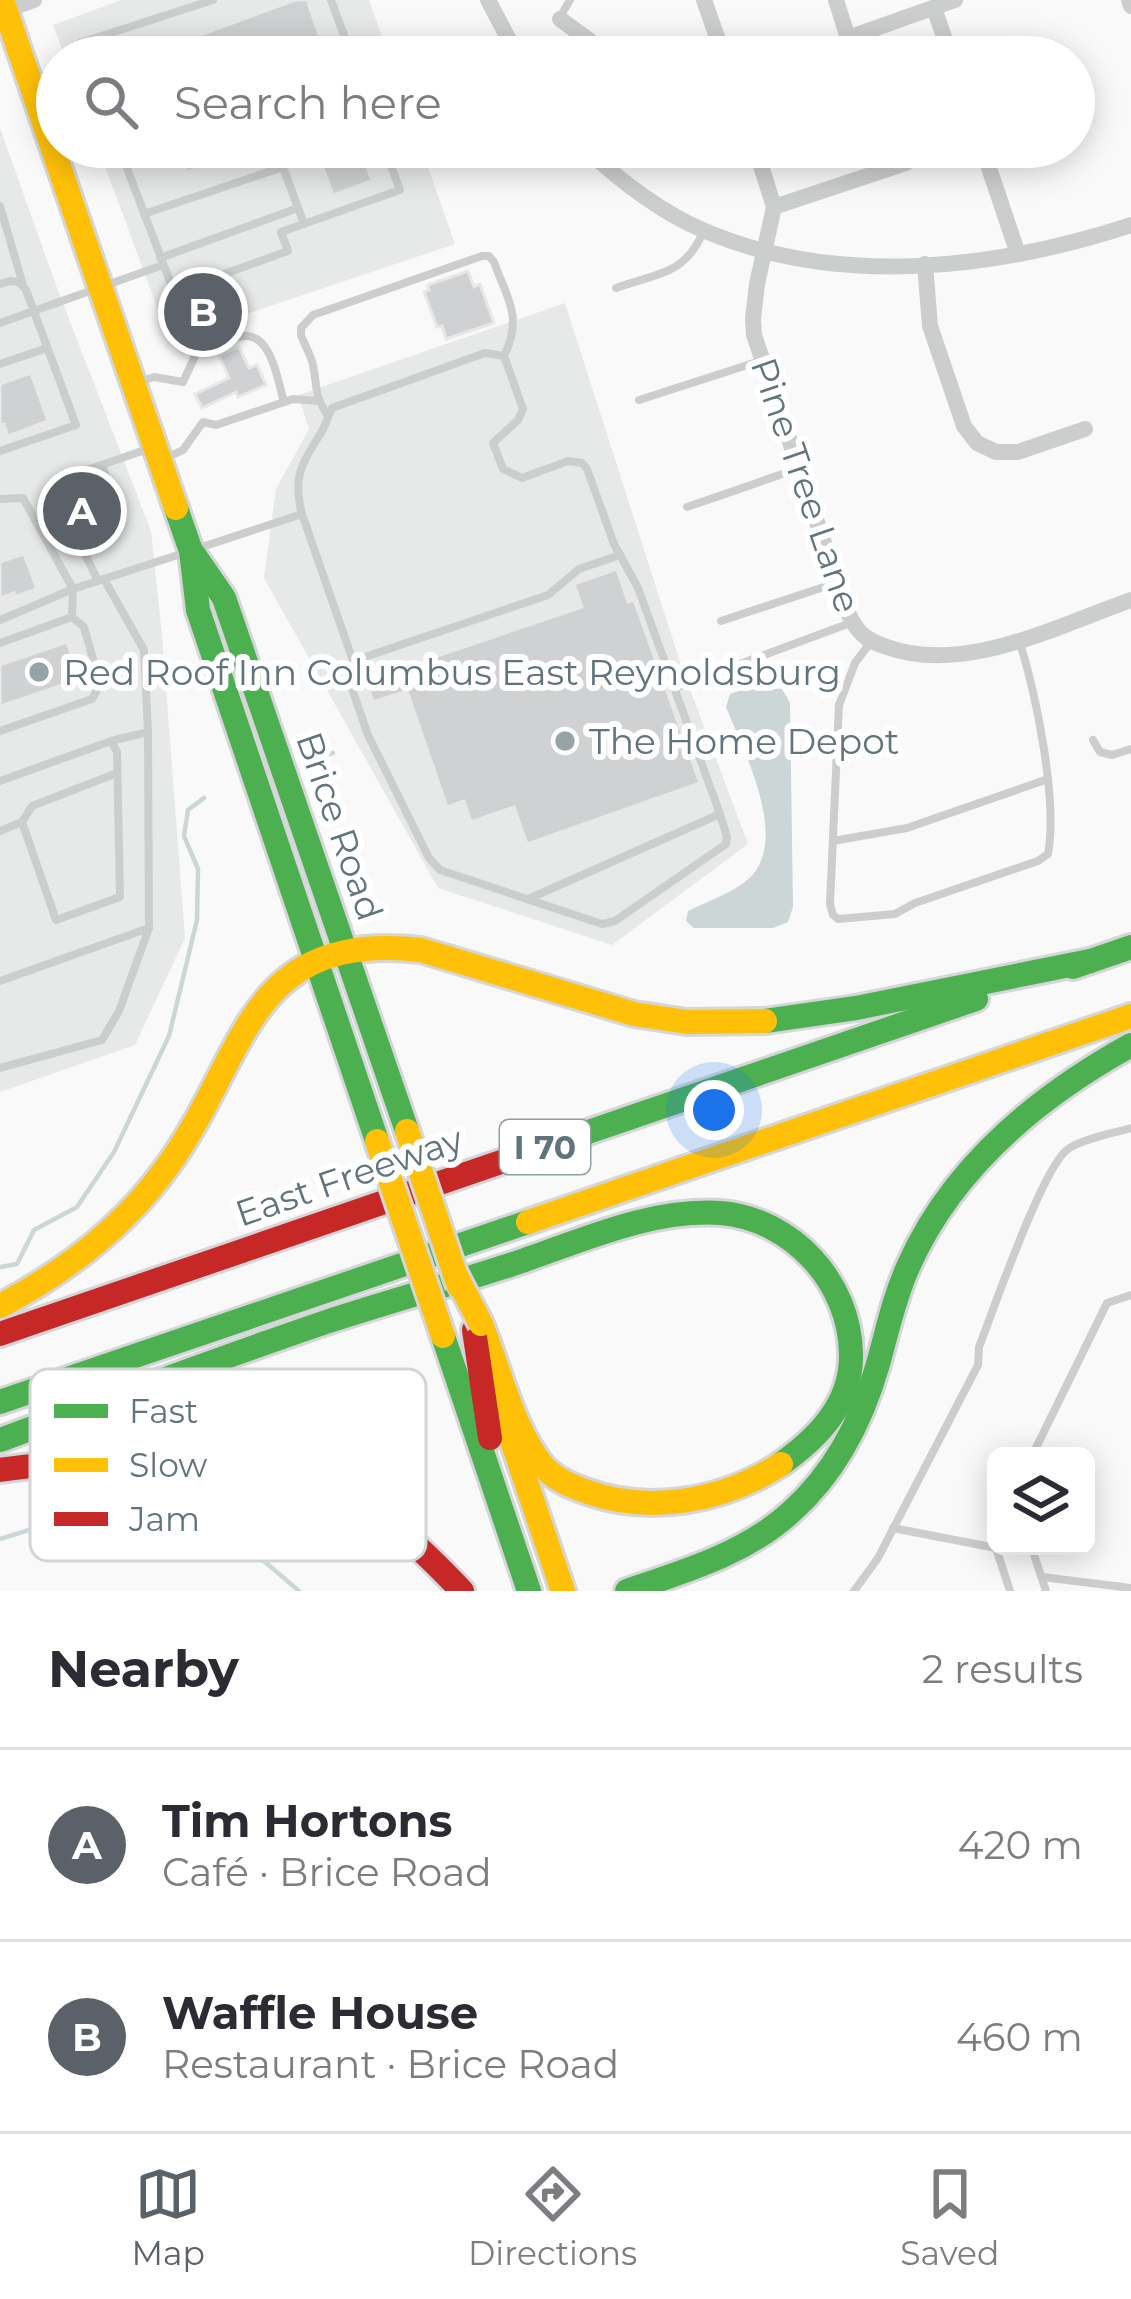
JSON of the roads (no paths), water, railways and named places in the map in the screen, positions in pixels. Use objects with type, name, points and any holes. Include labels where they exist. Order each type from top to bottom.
[{"type":"main road","name":"Brice Road","points":[[3,7],[36,102]]},
{"type":"main road","name":"Brice Road","points":[[59,168],[191,551],[197,610],[530,1591]]},
{"type":"main road","name":"Brice Road","points":[[191,551],[224,598],[454,1272],[478,1326],[499,1499]]},
{"type":"main road","points":[[0,1306],[56,1274],[140,1200],[183,1145],[263,1001],[278,983],[293,972],[346,952],[386,946],[435,952],[626,1012],[685,1022],[746,1023],[806,1018],[1090,961]]},
{"type":"main road","name":"East Freeway","points":[[0,1334],[1131,947]]},
{"type":"main road","name":"Brice Road","points":[[317,962],[407,1132]]},
{"type":"main road","name":"I 70","points":[[97,1369],[1131,1016]]},
{"type":"main road","points":[[627,1591],[738,1547],[776,1526],[806,1497],[855,1425],[909,1266],[961,1180],[1031,1111],[1074,1077],[1131,1045]]},
{"type":"main road","points":[[196,1369],[334,1319],[628,1228],[688,1214],[719,1213],[775,1226],[819,1266],[842,1305],[852,1343],[849,1390],[835,1416],[817,1435],[746,1483],[687,1501],[625,1501],[568,1485],[544,1470],[528,1444],[478,1326]]},
{"type":"main road","points":[[478,1326],[563,1591]]},
{"type":"main road","name":"I 70","points":[[0,1402],[30,1392]]},
{"type":"main road","points":[[0,1440],[30,1429]]},
{"type":"main road","points":[[0,1470],[30,1466]]},
{"type":"main road","points":[[426,1557],[462,1591]]},
{"type":"street","points":[[3,7],[34,0]]},
{"type":"street","points":[[488,0],[507,36]]},
{"type":"street","points":[[704,0],[717,36]]},
{"type":"street","points":[[836,0],[847,36]]},
{"type":"street","points":[[854,36],[955,0]]},
{"type":"street","points":[[934,8],[944,36]]},
{"type":"street","points":[[560,19],[583,36]]},
{"type":"street","points":[[606,168],[657,205],[704,230],[765,251],[848,264],[962,263],[1131,225]]},
{"type":"street","points":[[761,168],[774,207],[891,168]]},
{"type":"street","points":[[989,168],[1018,254]]},
{"type":"street","name":"Pine Tree Lane","points":[[774,207],[753,319],[761,360],[837,583],[853,622],[871,641]]},
{"type":"street","points":[[925,264],[930,326],[964,426],[977,442],[996,452],[1018,452],[1085,429]]},
{"type":"street","points":[[871,641],[897,651],[943,656],[987,651],[1131,600]]},
{"type":"lane","points":[[331,0],[344,36]]},
{"type":"lane","points":[[560,19],[570,0]]},
{"type":"lane","points":[[101,36],[208,1]]},
{"type":"lane","points":[[127,168],[174,292],[288,251],[281,232],[400,190],[392,168]]},
{"type":"lane","points":[[144,214],[280,168]]},
{"type":"lane","points":[[283,168],[304,224]]},
{"type":"lane","points":[[0,206],[23,287],[76,425],[0,451]]},
{"type":"lane","points":[[0,323],[298,208]]},
{"type":"lane","points":[[616,288],[682,265],[694,254],[704,230]]},
{"type":"lane","points":[[328,416],[318,401],[314,368],[301,335],[305,321],[489,256],[514,314],[515,327],[504,356],[523,409],[494,443],[503,469],[522,478],[568,461],[587,469],[638,588],[727,837],[726,844],[615,921],[602,924],[440,870],[429,858],[368,735],[351,686],[353,661],[298,497],[303,459],[323,430],[332,408],[485,353],[504,356]]},
{"type":"lane","points":[[0,284],[19,282],[23,287]]},
{"type":"lane","points":[[134,383],[154,377],[183,382],[196,354],[245,336],[267,348],[284,402]]},
{"type":"lane","points":[[0,364],[47,348]]},
{"type":"lane","points":[[639,400],[761,360]]},
{"type":"lane","points":[[1,1064],[102,1040],[119,1011],[148,928],[144,650],[83,550],[73,544],[56,496],[66,477],[183,450],[203,422],[215,425],[293,399],[318,401]]},
{"type":"lane","points":[[73,544],[120,527],[103,465]]},
{"type":"lane","points":[[687,507],[798,469]]},
{"type":"lane","points":[[0,499],[23,498],[73,589],[72,617]]},
{"type":"lane","points":[[0,620],[73,589],[302,514]]},
{"type":"lane","points":[[353,661],[548,595],[579,569],[620,555]]},
{"type":"lane","points":[[721,622],[837,583]]},
{"type":"lane","points":[[0,643],[72,617]]},
{"type":"lane","points":[[0,731],[92,699],[100,684],[84,627],[72,617]]},
{"type":"lane","points":[[675,688],[853,622]]},
{"type":"lane","points":[[871,641],[855,663],[839,705],[830,904],[838,920],[895,914],[1044,858],[1049,850],[1048,779],[1018,640]]},
{"type":"lane","points":[[0,781],[148,732]]},
{"type":"lane","points":[[1094,740],[1100,752],[1131,749]]},
{"type":"lane","points":[[22,822],[56,920],[120,897],[117,752],[111,741]]},
{"type":"lane","points":[[0,831],[22,822],[32,806],[117,773]]},
{"type":"lane","points":[[832,841],[907,828],[1048,779]]},
{"type":"lane","points":[[527,899],[721,814]]},
{"type":"lane","points":[[0,981],[148,928]]},
{"type":"lane","points":[[854,1591],[878,1558],[978,1365],[979,1347],[1039,1196],[1059,1160],[1069,1148],[1131,1128]]},
{"type":"lane","points":[[1037,1447],[1107,1303],[1131,1295]]},
{"type":"lane","points":[[893,1528],[987,1546]]},
{"type":"lane","points":[[998,1555],[1010,1591]]},
{"type":"lane","points":[[1034,1555],[1046,1591]]},
{"type":"lane","points":[[1042,1577],[1131,1588]]},
{"type":"waterway","points":[[318,757],[333,753]]},
{"type":"waterway","points":[[0,1267],[17,1264],[34,1230],[77,1207],[114,1152],[169,1036],[197,920],[198,869],[184,836],[188,810],[204,798]]},
{"type":"waterway","points":[[0,1539],[30,1530]]},
{"type":"waterway","points":[[264,1561],[299,1591]]},
{"type":"place","name":"Waffle House","points":[[203,312]]},
{"type":"place","name":"Tim Hortons","points":[[82,511]]},
{"type":"place","name":"Red Roof Inn Columbus East Reynoldsburg","points":[[39,672]]},
{"type":"place","name":"The Home Depot","points":[[565,741]]}]
